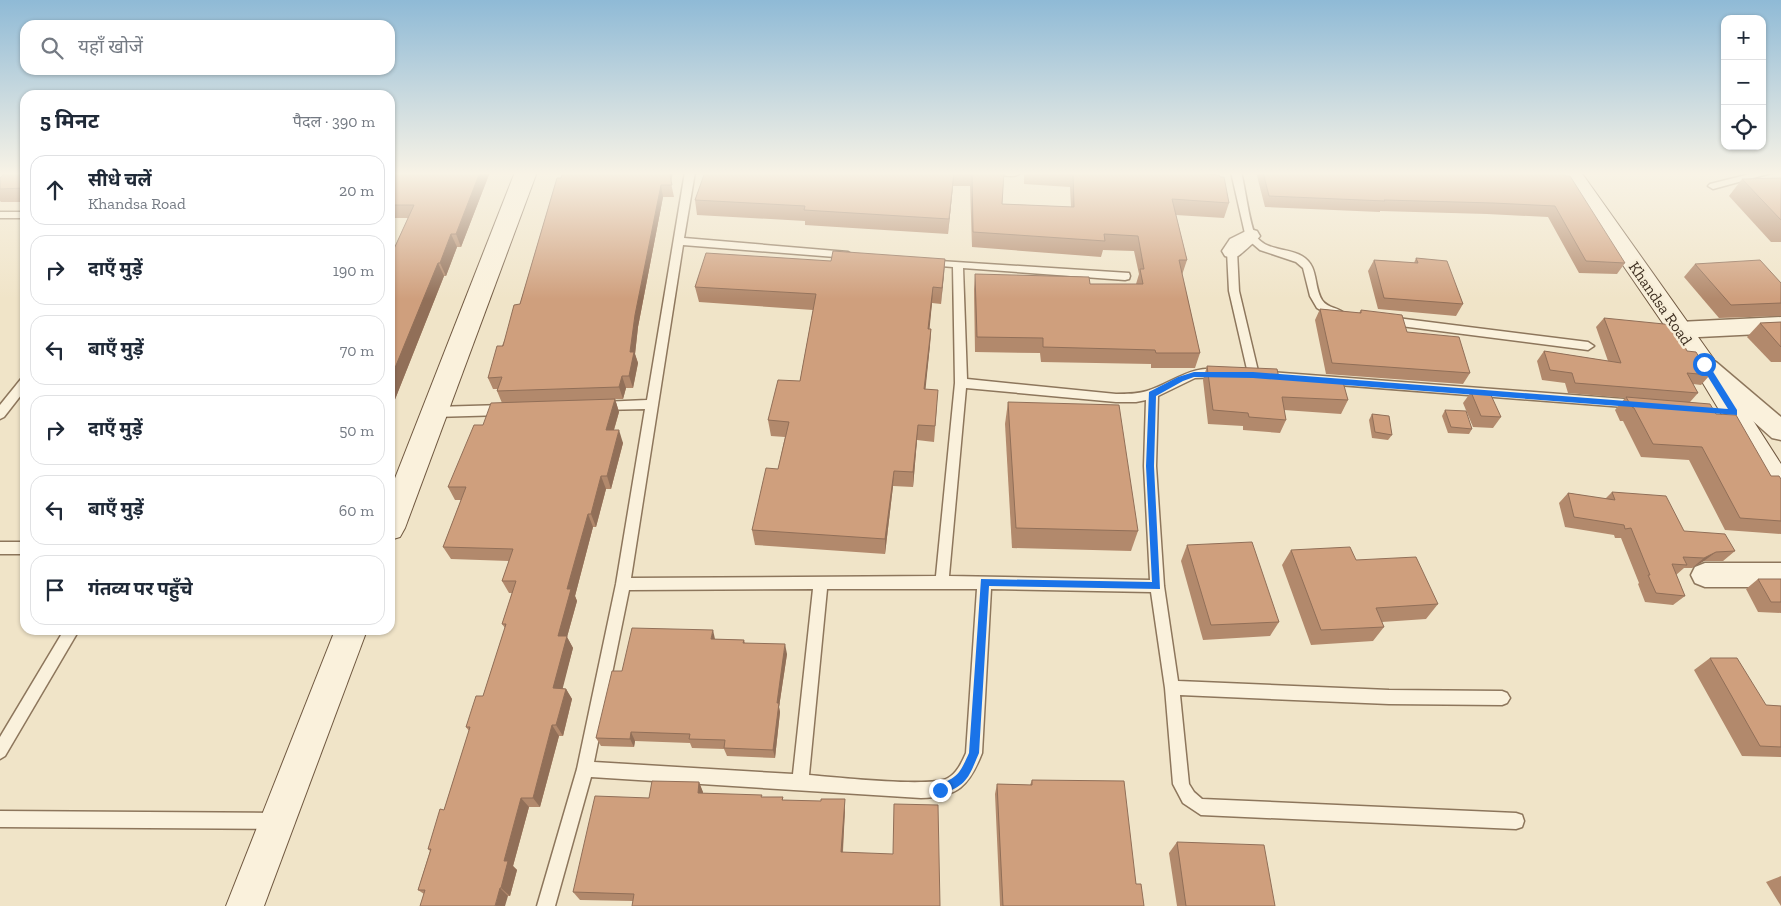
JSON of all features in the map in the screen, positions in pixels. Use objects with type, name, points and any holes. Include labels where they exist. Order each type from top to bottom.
[{"type":"street","points":[[395,515],[510,214]]},
{"type":"street","name":"Khandsa Road","points":[[1599,214],[1704,364],[1724,412],[1781,488]]},
{"type":"street","points":[[1232,251],[1237,244],[1250,236]]},
{"type":"street","points":[[1679,330],[1781,325]]},
{"type":"street","points":[[1704,364],[1781,431]]},
{"type":"street","points":[[1705,575],[1781,575]]},
{"type":"street","points":[[245,906],[349,635]]},
{"type":"lane","points":[[546,906],[585,769],[623,584],[683,214]]},
{"type":"lane","points":[[1243,214],[1250,236],[1261,249],[1293,255],[1301,260],[1308,266],[1317,303],[1327,312],[1346,316]]},
{"type":"lane","points":[[0,215],[20,215]]},
{"type":"lane","points":[[679,241],[858,256]]},
{"type":"lane","points":[[1232,251],[1234,291],[1243,375]]},
{"type":"lane","points":[[918,261],[1125,276]]},
{"type":"lane","points":[[942,582],[961,383],[958,264]]},
{"type":"lane","points":[[1376,320],[1588,346]]},
{"type":"lane","points":[[961,383],[1116,398],[1136,398],[1152,394],[1194,374],[1243,375],[1646,405]]},
{"type":"lane","points":[[0,414],[20,388]]},
{"type":"lane","points":[[1152,394],[1150,466],[1156,586],[1172,688],[1181,784],[1184,793],[1201,808],[1516,821]]},
{"type":"lane","points":[[593,406],[653,404]]},
{"type":"lane","points":[[434,412],[514,409]]},
{"type":"lane","points":[[0,548],[20,548]]},
{"type":"lane","points":[[800,783],[821,582]]},
{"type":"lane","points":[[623,584],[984,582],[1156,586]]},
{"type":"lane","points":[[585,769],[940,790],[955,784],[965,774],[974,753],[984,582]]},
{"type":"lane","points":[[0,751],[69,635]]},
{"type":"lane","points":[[1172,688],[1389,697],[1502,698]]},
{"type":"lane","points":[[0,819],[278,821]]},
{"type":"building","points":[[410,214],[464,214],[456,234],[451,234],[440,263],[438,263],[395,368],[395,247]]},
{"type":"building","points":[[546,214],[655,214],[635,315],[630,352],[634,352],[629,376],[622,376],[619,387],[497,391],[502,377],[488,378],[497,346],[503,346],[514,305],[520,304]]},
{"type":"building","points":[[873,214],[950,214],[949,219]]},
{"type":"building","points":[[973,214],[1176,214],[1187,260],[1179,260],[1200,353],[1156,353],[1155,350],[1043,347],[1043,338],[977,337],[975,274],[1089,277],[1090,284],[1143,284],[1140,269],[1144,269],[1138,236],[1104,234],[1105,241],[973,232]]},
{"type":"building","points":[[1560,214],[1594,214],[1625,263],[1586,261]]},
{"type":"building","points":[[833,251],[945,259],[942,288],[933,287],[928,329],[931,329],[924,389],[938,390],[935,426],[918,425],[913,472],[894,471],[885,539],[752,530],[766,468],[778,469],[789,422],[768,420],[778,380],[800,381],[816,294],[695,287],[706,253],[831,261]]},
{"type":"building","points":[[1416,258],[1447,261],[1463,304],[1384,298],[1374,260],[1418,263]]},
{"type":"building","points":[[1760,260],[1781,283],[1781,303],[1731,305],[1695,264]]},
{"type":"building","points":[[1320,309],[1361,313],[1361,310],[1402,315],[1407,332],[1459,337],[1470,373],[1332,363]]},
{"type":"building","points":[[1604,318],[1674,325],[1687,351],[1696,352],[1710,375],[1687,373],[1698,393],[1575,383],[1572,373],[1550,370],[1544,351],[1621,363]]},
{"type":"building","points":[[1781,322],[1781,347],[1760,323]]},
{"type":"building","points":[[1207,366],[1277,369],[1279,378],[1343,382],[1348,400],[1282,397],[1286,420],[1249,417],[1248,413],[1213,410]]},
{"type":"building","points":[[1471,392],[1490,393],[1501,417],[1481,416]]},
{"type":"building","points":[[1626,397],[1710,404],[1716,414],[1736,415],[1771,476],[1779,476],[1781,479],[1781,521],[1740,518],[1702,447],[1653,444]]},
{"type":"building","points":[[615,399],[606,430],[619,430],[607,476],[601,476],[591,514],[588,514],[567,589],[571,589],[558,636],[567,636],[553,688],[566,689],[556,725],[552,725],[533,798],[521,798],[504,861],[508,861],[495,906],[420,906],[425,890],[418,890],[431,849],[428,849],[440,809],[444,810],[470,727],[466,727],[476,696],[483,696],[506,624],[502,624],[516,581],[502,581],[513,549],[443,547],[466,487],[448,487],[474,425],[483,425],[491,403]]},
{"type":"building","points":[[1008,402],[1119,405],[1138,531],[1016,528]]},
{"type":"building","points":[[1445,410],[1466,411],[1472,429],[1451,427]]},
{"type":"building","points":[[1372,414],[1389,416],[1392,435],[1375,432]]},
{"type":"building","points":[[1612,492],[1666,496],[1684,531],[1725,534],[1735,551],[1716,552],[1704,558],[1683,557],[1687,565],[1672,564],[1685,596],[1656,593],[1631,528],[1625,529],[1624,525],[1574,517],[1568,493],[1615,500]]},
{"type":"building","points":[[1252,542],[1279,622],[1211,625],[1187,545]]},
{"type":"building","points":[[1350,547],[1356,560],[1416,557],[1438,604],[1376,608],[1384,627],[1321,630],[1291,550]]},
{"type":"building","points":[[1758,579],[1781,579],[1781,602],[1771,602]]},
{"type":"building","points":[[632,628],[713,630],[711,639],[744,640],[743,643],[785,644],[773,750],[724,748],[725,740],[689,739],[690,734],[631,732],[630,739],[596,738],[612,671],[622,671]]},
{"type":"building","points":[[1710,658],[1737,658],[1766,705],[1781,706],[1781,747],[1760,746]]},
{"type":"building","points":[[1032,780],[1124,781],[1136,884],[1141,884],[1144,906],[1003,906],[997,784],[1032,785]]},
{"type":"building","points":[[652,781],[699,782],[698,793],[762,795],[761,797],[783,797],[782,800],[821,801],[821,799],[845,799],[841,852],[893,854],[894,804],[938,805],[940,906],[632,906],[634,894],[573,892],[595,796],[649,798]]},
{"type":"building","points":[[1177,842],[1264,845],[1275,906],[1186,906]]},
{"type":"route","points":[[940,790],[949,788],[965,774],[974,753],[984,582],[1156,586],[1150,466],[1152,394],[1194,374],[1253,375],[1734,412],[1704,364]]}]
